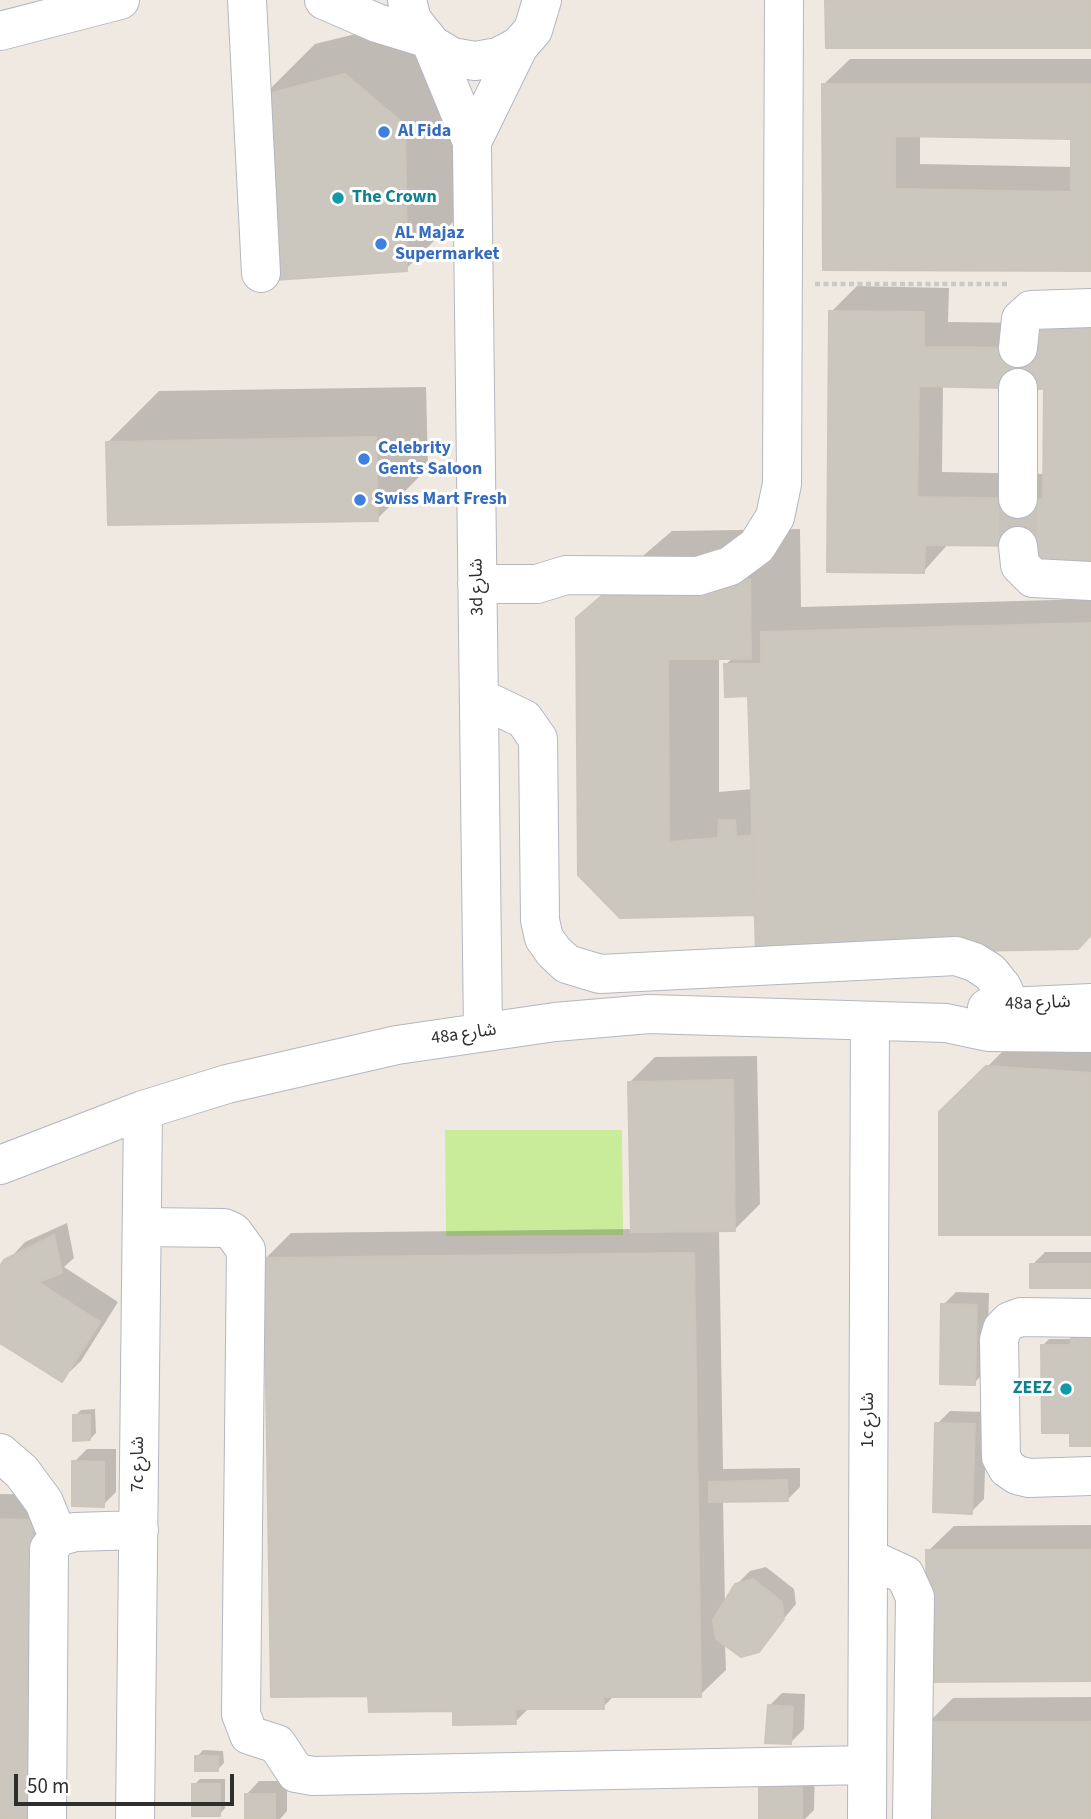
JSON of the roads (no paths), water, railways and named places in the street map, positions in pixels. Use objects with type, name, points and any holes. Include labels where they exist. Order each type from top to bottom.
[{"type":"street","points":[[0,31],[120,0]]},
{"type":"street","points":[[247,0],[261,273]]},
{"type":"street","points":[[324,0],[427,41],[452,57],[475,61],[498,57],[519,46]]},
{"type":"street","name":"3d شارع","points":[[407,0],[412,20],[427,41],[472,142],[483,1032]]},
{"type":"street","name":"3d شارع","points":[[472,142],[519,46],[533,30],[542,0]]},
{"type":"street","points":[[477,570],[549,565],[566,575],[698,576],[730,566],[757,546],[775,517],[782,484],[784,0]]},
{"type":"street","points":[[1018,348],[1021,319],[1031,310],[1091,308]]},
{"type":"street","points":[[1018,388],[1018,499]]},
{"type":"street","points":[[1017,546],[1020,565],[1033,578],[1091,581]]},
{"type":"street","points":[[480,698],[524,719],[538,739],[540,920],[544,937],[554,952],[567,964],[583,971],[614,973],[956,956],[974,962],[990,972],[1002,987],[1010,1004]]},
{"type":"street","points":[[481,843],[540,843]]},
{"type":"street","name":"48a شارع","points":[[946,1023],[977,1010],[1010,1004],[1091,1010]]},
{"type":"street","name":"48a شارع","points":[[0,1165],[143,1110],[311,1062],[483,1032],[649,1014],[946,1023],[988,1032],[1091,1010]]},
{"type":"street","name":"1c شارع","points":[[867,1819],[870,1021]]},
{"type":"street","name":"7c شارع","points":[[135,1819],[143,1110]]},
{"type":"street","points":[[142,1227],[224,1228],[239,1238],[246,1250],[241,1714],[249,1735],[277,1744],[296,1773],[304,1776],[867,1765]]},
{"type":"street","points":[[1091,1318],[1021,1317],[1010,1321],[1002,1329],[999,1340],[1001,1457],[1007,1468],[1017,1475],[1029,1478],[1091,1476]]},
{"type":"street","points":[[0,1454],[22,1472],[44,1502],[58,1537]]},
{"type":"street","points":[[47,1819],[49,1549],[58,1537],[75,1532],[139,1530]]},
{"type":"street","points":[[868,1558],[905,1576],[915,1597],[912,1819]]},
{"type":"tunnel","points":[[1018,499],[1018,546]]},
{"type":"place","name":"Al Fida","points":[[384,132]]},
{"type":"place","name":"The Crown","points":[[338,198]]},
{"type":"place","name":"AL Majaz Supermarket","points":[[381,244]]},
{"type":"place","name":"Celebrity Gents Saloon","points":[[364,459]]},
{"type":"place","name":"Swiss Mart Fresh","points":[[360,500]]},
{"type":"place","name":"ZEEZ","points":[[1066,1389]]}]
